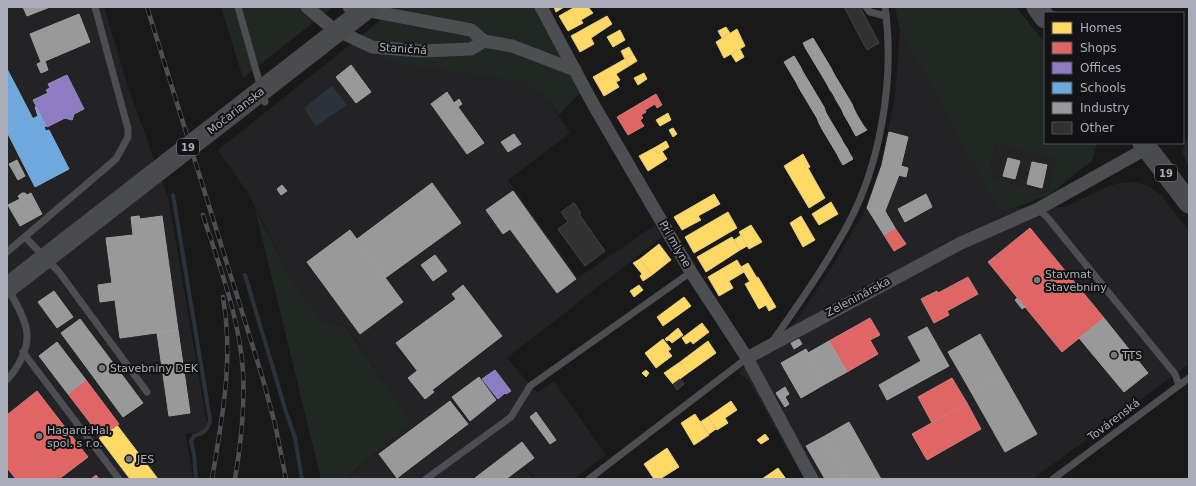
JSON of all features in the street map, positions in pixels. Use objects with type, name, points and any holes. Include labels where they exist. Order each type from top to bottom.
[{"type":"main road","name":"Močarianska","points":[[7,287],[369,7]]},
{"type":"main road","points":[[1037,7],[1044,17]]},
{"type":"main road","name":"19","points":[[1145,145],[1189,203]]},
{"type":"street","name":"Staničná","points":[[307,7],[332,28],[372,47],[421,51],[471,49],[484,41]]},
{"type":"street","points":[[349,7],[471,30],[484,41],[512,46],[575,70]]},
{"type":"street","name":"Pri mlyne","points":[[541,7],[575,70],[691,272],[746,358],[812,479]]},
{"type":"street","name":"Zeleninárska","points":[[746,358],[961,243],[1038,209],[1145,145]]},
{"type":"lane","points":[[7,252],[116,159],[128,137],[128,129],[95,7]]},
{"type":"lane","points":[[238,7],[265,102]]},
{"type":"lane","points":[[866,7],[870,12],[886,16]]},
{"type":"lane","points":[[771,344],[828,260],[847,226],[864,187],[883,124],[887,80],[885,7]]},
{"type":"lane","points":[[1038,209],[1175,374],[1179,385]]},
{"type":"lane","points":[[25,236],[59,272],[147,392]]},
{"type":"lane","points":[[426,479],[511,417],[530,386],[691,272]]},
{"type":"lane","points":[[7,287],[18,305],[27,335],[23,352],[13,374],[7,380]]},
{"type":"lane","points":[[23,352],[119,479]]},
{"type":"lane","name":"Zeleninárska","points":[[589,479],[746,358]]},
{"type":"lane","name":"Továrenská","points":[[1053,479],[1189,378]]},
{"type":"shaded area","points":[[7,7],[104,7],[129,90],[168,197],[208,430],[185,434],[193,479],[7,479]]},
{"type":"shaded area","points":[[221,7],[333,7],[243,78]]},
{"type":"shaded area","points":[[397,7],[534,7],[580,93],[559,115],[549,101],[524,82],[398,64],[351,44]]},
{"type":"shaded area","points":[[895,7],[1016,7],[1044,42],[1044,144],[1097,144],[1092,161],[1048,195],[1015,208],[998,209],[900,30]],"holes":[[[995,145],[1055,159],[1048,194],[995,179],[990,169]]]},
{"type":"shaded area","points":[[900,30],[998,208],[1065,207],[1106,187],[1120,183],[1134,182],[1149,186],[1162,196],[1189,231],[1189,364],[1033,479],[804,479],[748,380],[738,372],[796,321],[835,262],[864,212],[882,160],[895,96]]},
{"type":"shaded area","points":[[351,44],[398,64],[524,82],[549,101],[570,133],[508,180],[578,278],[655,225],[662,237],[507,358],[537,393],[554,381],[606,455],[573,479],[536,479],[526,468],[511,479],[346,479],[412,422],[347,327],[321,320],[291,278],[248,193],[218,150]]},
{"type":"shaded area","points":[[332,86],[347,105],[316,126],[304,108]]},
{"type":"shaded area","points":[[1189,133],[1189,168],[1182,152]]},
{"type":"shaded area","points":[[995,145],[1055,159],[1048,195],[995,179],[990,169]]},
{"type":"shaded area","points":[[255,209],[291,278],[321,320],[346,327],[412,422],[345,479],[321,479]]},
{"type":"shaded area","points":[[524,469],[534,479],[511,479]]},
{"type":"building: Homes","points":[[554,7],[564,7],[556,12]]},
{"type":"building: Homes","points":[[575,7],[588,7],[593,13],[581,20],[583,23],[568,31],[559,16]]},
{"type":"building: Homes","points":[[607,16],[612,24],[591,38],[594,44],[580,52],[571,36]]},
{"type":"building: Homes","points":[[726,27],[730,33],[722,38],[718,31]]},
{"type":"building: Homes","points":[[737,29],[745,46],[724,58],[716,42]]},
{"type":"building: Homes","points":[[620,30],[625,40],[613,47],[607,37]]},
{"type":"building: Homes","points":[[629,47],[633,54],[625,59],[621,51]]},
{"type":"building: Homes","points":[[740,49],[744,57],[736,62],[731,54]]},
{"type":"building: Homes","points":[[633,54],[637,61],[629,66],[625,59]]},
{"type":"building: Homes","points":[[625,59],[629,66],[616,74],[620,80],[616,82],[619,87],[604,96],[593,77]]},
{"type":"building: Homes","points":[[644,73],[647,79],[638,85],[634,78]]},
{"type":"building: Homes","points":[[668,113],[671,120],[660,126],[656,120]]},
{"type":"building: Homes","points":[[673,128],[677,134],[673,137],[669,130]]},
{"type":"building: Homes","points":[[666,141],[669,147],[658,154],[654,148]]},
{"type":"building: Homes","points":[[654,148],[658,154],[662,151],[667,159],[648,171],[639,156]]},
{"type":"building: Homes","points":[[803,154],[810,167],[808,168],[825,198],[809,208],[784,166]]},
{"type":"building: Homes","points":[[714,194],[720,204],[698,216],[701,220],[682,230],[674,217]]},
{"type":"building: Homes","points":[[831,202],[838,214],[819,225],[812,214]]},
{"type":"building: Homes","points":[[728,212],[737,228],[694,253],[685,237]]},
{"type":"building: Homes","points":[[801,216],[815,240],[803,247],[790,223]]},
{"type":"building: Homes","points":[[751,225],[762,242],[749,249],[739,232]]},
{"type":"building: Homes","points":[[741,235],[747,246],[740,250],[734,240]]},
{"type":"building: Homes","points":[[732,237],[740,250],[706,272],[697,257]]},
{"type":"building: Homes","points":[[659,244],[671,260],[652,275],[640,259]]},
{"type":"building: Homes","points":[[640,259],[652,275],[643,281],[640,276],[642,274],[633,263]]},
{"type":"building: Homes","points":[[737,260],[744,272],[729,281],[733,288],[719,296],[708,277]]},
{"type":"building: Homes","points":[[748,263],[757,278],[750,282],[741,267]]},
{"type":"building: Homes","points":[[758,277],[776,307],[769,311],[766,305],[759,309],[745,284]]},
{"type":"building: Homes","points":[[639,285],[643,290],[634,297],[630,291]]},
{"type":"building: Homes","points":[[684,297],[691,306],[663,326],[657,317]]},
{"type":"building: Homes","points":[[702,323],[709,332],[693,344],[691,341],[686,344],[682,338]]},
{"type":"building: Homes","points":[[678,328],[683,335],[672,343],[665,339]]},
{"type":"building: Homes","points":[[663,339],[671,349],[668,351],[672,356],[656,368],[645,353]]},
{"type":"building: Homes","points":[[708,341],[716,353],[688,373],[680,362]]},
{"type":"building: Homes","points":[[680,362],[688,373],[673,384],[664,373]]},
{"type":"building: Homes","points":[[646,370],[649,373],[646,377],[642,373]]},
{"type":"building: Homes","points":[[731,401],[737,410],[725,418],[728,423],[717,430],[708,417]]},
{"type":"building: Homes","points":[[695,414],[709,435],[694,445],[681,423]]},
{"type":"building: Homes","points":[[708,417],[716,429],[709,434],[700,422]]},
{"type":"building: Homes","name":"JES","points":[[117,425],[158,479],[130,479],[99,438]]},
{"type":"building: Homes","points":[[765,434],[769,439],[761,444],[757,440]]},
{"type":"building: Homes","points":[[667,448],[679,467],[660,479],[654,479],[644,464]]},
{"type":"building: Homes","points":[[778,468],[786,479],[762,479]]},
{"type":"building: Shops","points":[[656,94],[662,105],[657,108],[655,104],[645,110],[646,112],[641,115],[643,118],[640,120],[644,126],[628,135],[617,117]]},
{"type":"building: Shops","points":[[895,228],[906,244],[894,251],[884,235]]},
{"type":"building: Shops","name":"Stavmat Stavebniny","points":[[1030,228],[1104,318],[1062,352],[988,262]]},
{"type":"building: Shops","points":[[968,277],[978,294],[947,311],[949,315],[934,323],[921,299],[937,291],[938,293]]},
{"type":"building: Shops","points":[[870,318],[880,335],[870,340],[878,354],[847,372],[829,341]]},
{"type":"building: Shops","points":[[952,378],[967,403],[932,423],[918,397]]},
{"type":"building: Shops","points":[[86,380],[119,424],[101,437],[68,394]]},
{"type":"building: Shops","name":"Hagard:Hal, spol. s r.o.","points":[[37,391],[88,457],[59,479],[16,479],[7,468],[7,415]]},
{"type":"building: Shops","points":[[967,403],[981,429],[927,460],[912,434]]},
{"type":"building: Shops","points":[[96,475],[99,479],[91,479]]},
{"type":"building: Offices","points":[[67,75],[84,109],[74,114],[72,120],[65,118],[47,127],[33,100],[48,93],[46,90],[50,88],[48,84]]},
{"type":"building: Offices","points":[[495,370],[511,391],[506,394],[505,393],[498,399],[482,379]]},
{"type":"building: Schools","points":[[7,69],[16,86],[7,91]]},
{"type":"building: Schools","points":[[16,86],[33,119],[7,132],[7,91]]},
{"type":"building: Schools","points":[[35,107],[46,126],[44,127],[46,131],[49,130],[69,169],[35,187],[7,132],[38,116]]},
{"type":"building: Industry","points":[[23,7],[50,7],[27,16]]},
{"type":"building: Industry","points":[[79,14],[90,42],[45,61],[48,70],[41,73],[37,64],[41,62],[30,34]]},
{"type":"building: Industry","points":[[813,38],[816,43],[806,49],[803,43]]},
{"type":"building: Industry","points":[[816,43],[819,48],[809,54],[806,49]]},
{"type":"building: Industry","points":[[819,48],[822,53],[812,59],[809,54]]},
{"type":"building: Industry","points":[[822,53],[825,58],[815,64],[812,59]]},
{"type":"building: Industry","points":[[794,56],[797,61],[787,67],[784,62]]},
{"type":"building: Industry","points":[[825,58],[828,63],[818,69],[815,64]]},
{"type":"building: Industry","points":[[797,61],[800,66],[790,72],[787,67]]},
{"type":"building: Industry","points":[[828,63],[831,68],[821,74],[818,69]]},
{"type":"building: Industry","points":[[351,65],[371,92],[356,103],[336,77]]},
{"type":"building: Industry","points":[[800,66],[803,72],[793,77],[790,72]]},
{"type":"building: Industry","points":[[831,68],[834,74],[824,79],[821,74]]},
{"type":"building: Industry","points":[[803,72],[806,77],[796,82],[793,77]]},
{"type":"building: Industry","points":[[834,74],[837,79],[827,84],[824,79]]},
{"type":"building: Industry","points":[[806,77],[809,82],[799,88],[796,82]]},
{"type":"building: Industry","points":[[837,79],[840,84],[830,90],[827,84]]},
{"type":"building: Industry","points":[[809,82],[812,87],[802,93],[799,88]]},
{"type":"building: Industry","points":[[840,84],[843,89],[833,94],[830,90]]},
{"type":"building: Industry","points":[[812,87],[815,92],[805,98],[802,93]]},
{"type":"building: Industry","points":[[843,89],[846,94],[836,100],[833,94]]},
{"type":"building: Industry","points":[[447,92],[454,103],[459,99],[462,104],[458,107],[484,143],[467,154],[431,104]]},
{"type":"building: Industry","points":[[815,92],[818,97],[808,103],[805,98]]},
{"type":"building: Industry","points":[[846,94],[849,99],[839,105],[836,100]]},
{"type":"building: Industry","points":[[818,97],[821,102],[811,108],[808,103]]},
{"type":"building: Industry","points":[[849,99],[852,104],[842,110],[839,105]]},
{"type":"building: Industry","points":[[821,102],[824,107],[814,113],[811,108]]},
{"type":"building: Industry","points":[[852,104],[854,109],[844,115],[842,110]]},
{"type":"building: Industry","points":[[824,107],[826,113],[817,118],[814,113]]},
{"type":"building: Industry","points":[[854,109],[857,115],[847,120],[844,115]]},
{"type":"building: Industry","points":[[826,113],[829,118],[819,123],[817,118]]},
{"type":"building: Industry","points":[[857,115],[860,120],[850,125],[847,120]]},
{"type":"building: Industry","points":[[829,118],[832,123],[822,129],[819,123]]},
{"type":"building: Industry","points":[[860,120],[863,125],[853,131],[850,125]]},
{"type":"building: Industry","points":[[832,123],[835,128],[825,134],[822,129]]},
{"type":"building: Industry","points":[[863,125],[867,130],[856,136],[853,131]]},
{"type":"building: Industry","points":[[835,128],[838,133],[828,139],[825,134]]},
{"type":"building: Industry","points":[[889,132],[908,137],[901,166],[908,168],[906,177],[899,175],[885,211],[867,208],[882,165]]},
{"type":"building: Industry","points":[[838,133],[841,138],[831,144],[828,139]]},
{"type":"building: Industry","points":[[514,134],[521,144],[508,152],[501,142]]},
{"type":"building: Industry","points":[[841,138],[844,144],[834,149],[831,144]]},
{"type":"building: Industry","points":[[844,144],[847,148],[837,154],[834,149]]},
{"type":"building: Industry","points":[[847,148],[850,154],[840,160],[837,154]]},
{"type":"building: Industry","points":[[850,154],[853,159],[843,165],[840,160]]},
{"type":"building: Industry","points":[[1008,158],[1020,161],[1015,179],[1003,176]]},
{"type":"building: Industry","points":[[17,160],[25,176],[18,180],[9,164]]},
{"type":"building: Industry","points":[[1032,162],[1047,165],[1042,188],[1027,184]]},
{"type":"building: Industry","points":[[432,183],[461,223],[385,278],[357,239]]},
{"type":"building: Industry","points":[[282,185],[287,191],[281,195],[277,189]]},
{"type":"building: Industry","points":[[513,191],[530,215],[503,234],[486,210]]},
{"type":"building: Industry","points":[[22,193],[27,195],[31,193],[42,214],[20,226],[8,205],[20,199],[18,196]]},
{"type":"building: Industry","points":[[926,194],[932,207],[905,222],[898,209]]},
{"type":"building: Industry","points":[[867,208],[885,211],[895,228],[884,235]]},
{"type":"building: Industry","points":[[530,215],[576,279],[557,293],[510,229]]},
{"type":"building: Industry","points":[[139,216],[140,219],[162,216],[178,330],[120,338],[115,300],[100,302],[98,285],[112,283],[106,238],[133,235],[131,217]]},
{"type":"building: Industry","points":[[350,230],[403,302],[360,334],[307,262]]},
{"type":"building: Industry","points":[[435,255],[447,271],[433,281],[421,265]]},
{"type":"building: Industry","points":[[463,285],[502,336],[432,390],[396,343],[456,299],[452,294]]},
{"type":"building: Industry","points":[[54,291],[73,317],[57,328],[38,302]]},
{"type":"building: Industry","points":[[1017,298],[1025,307],[1022,309],[1015,300]]},
{"type":"building: Industry","name":"TTS","points":[[1104,318],[1148,373],[1124,392],[1079,338]]},
{"type":"building: Industry","name":"Stavebniny DEK","points":[[80,319],[143,403],[123,417],[61,333]]},
{"type":"building: Industry","points":[[927,327],[949,366],[887,400],[879,385],[921,361],[908,337]]},
{"type":"building: Industry","points":[[178,330],[190,413],[169,416],[157,333]]},
{"type":"building: Industry","points":[[980,334],[1003,374],[971,392],[948,352]]},
{"type":"building: Industry","points":[[799,339],[802,344],[794,349],[791,343]]},
{"type":"building: Industry","points":[[829,341],[847,372],[825,384],[808,353]]},
{"type":"building: Industry","points":[[57,342],[86,380],[68,394],[39,356]]},
{"type":"building: Industry","points":[[806,349],[825,384],[801,398],[781,363]]},
{"type":"building: Industry","points":[[417,371],[434,392],[425,399],[408,378]]},
{"type":"building: Industry","points":[[1003,374],[1037,434],[1005,452],[971,392]]},
{"type":"building: Industry","points":[[479,377],[496,400],[470,421],[452,397]]},
{"type":"building: Industry","points":[[785,387],[789,394],[785,397],[789,404],[785,407],[776,393]]},
{"type":"building: Industry","points":[[450,401],[468,424],[397,478],[379,454]]},
{"type":"building: Industry","points":[[536,412],[556,440],[550,444],[530,417]]},
{"type":"building: Industry","points":[[849,422],[853,429],[827,444],[823,437]]},
{"type":"building: Industry","points":[[853,429],[881,479],[847,479],[827,444]]},
{"type":"building: Industry","points":[[823,437],[847,479],[825,479],[806,446]]},
{"type":"building: Industry","points":[[522,442],[534,458],[506,479],[475,478]]},
{"type":"building: Other","points":[[844,7],[860,7],[879,43],[867,50]]},
{"type":"building: Other","points":[[574,203],[581,213],[579,214],[605,251],[585,266],[558,229],[568,222],[561,212]]},
{"type":"building: Other","points":[[680,379],[684,384],[677,390],[673,384]]},
{"type":"waterway","points":[[173,195],[210,419],[207,428],[201,434],[194,436],[191,441],[194,454],[196,479]]},
{"type":"waterway","points":[[245,275],[287,415]]},
{"type":"waterway","points":[[288,417],[295,438],[302,479]]},
{"type":"railway","points":[[147,7],[262,376],[275,424],[286,479]]},
{"type":"railway","points":[[203,215],[228,292],[238,332],[241,352],[243,372],[243,412],[241,439],[235,479]]},
{"type":"railway","points":[[212,479],[223,411],[227,366],[226,320],[223,297]]},
{"type":"place","name":"Stavmat Stavebniny","points":[[1037,280]]},
{"type":"place","name":"TTS","points":[[1114,355]]},
{"type":"place","name":"Stavebniny DEK","points":[[102,368]]},
{"type":"place","name":"Hagard:Hal, spol. s r.o.","points":[[39,436]]},
{"type":"place","name":"JES","points":[[129,459]]}]
